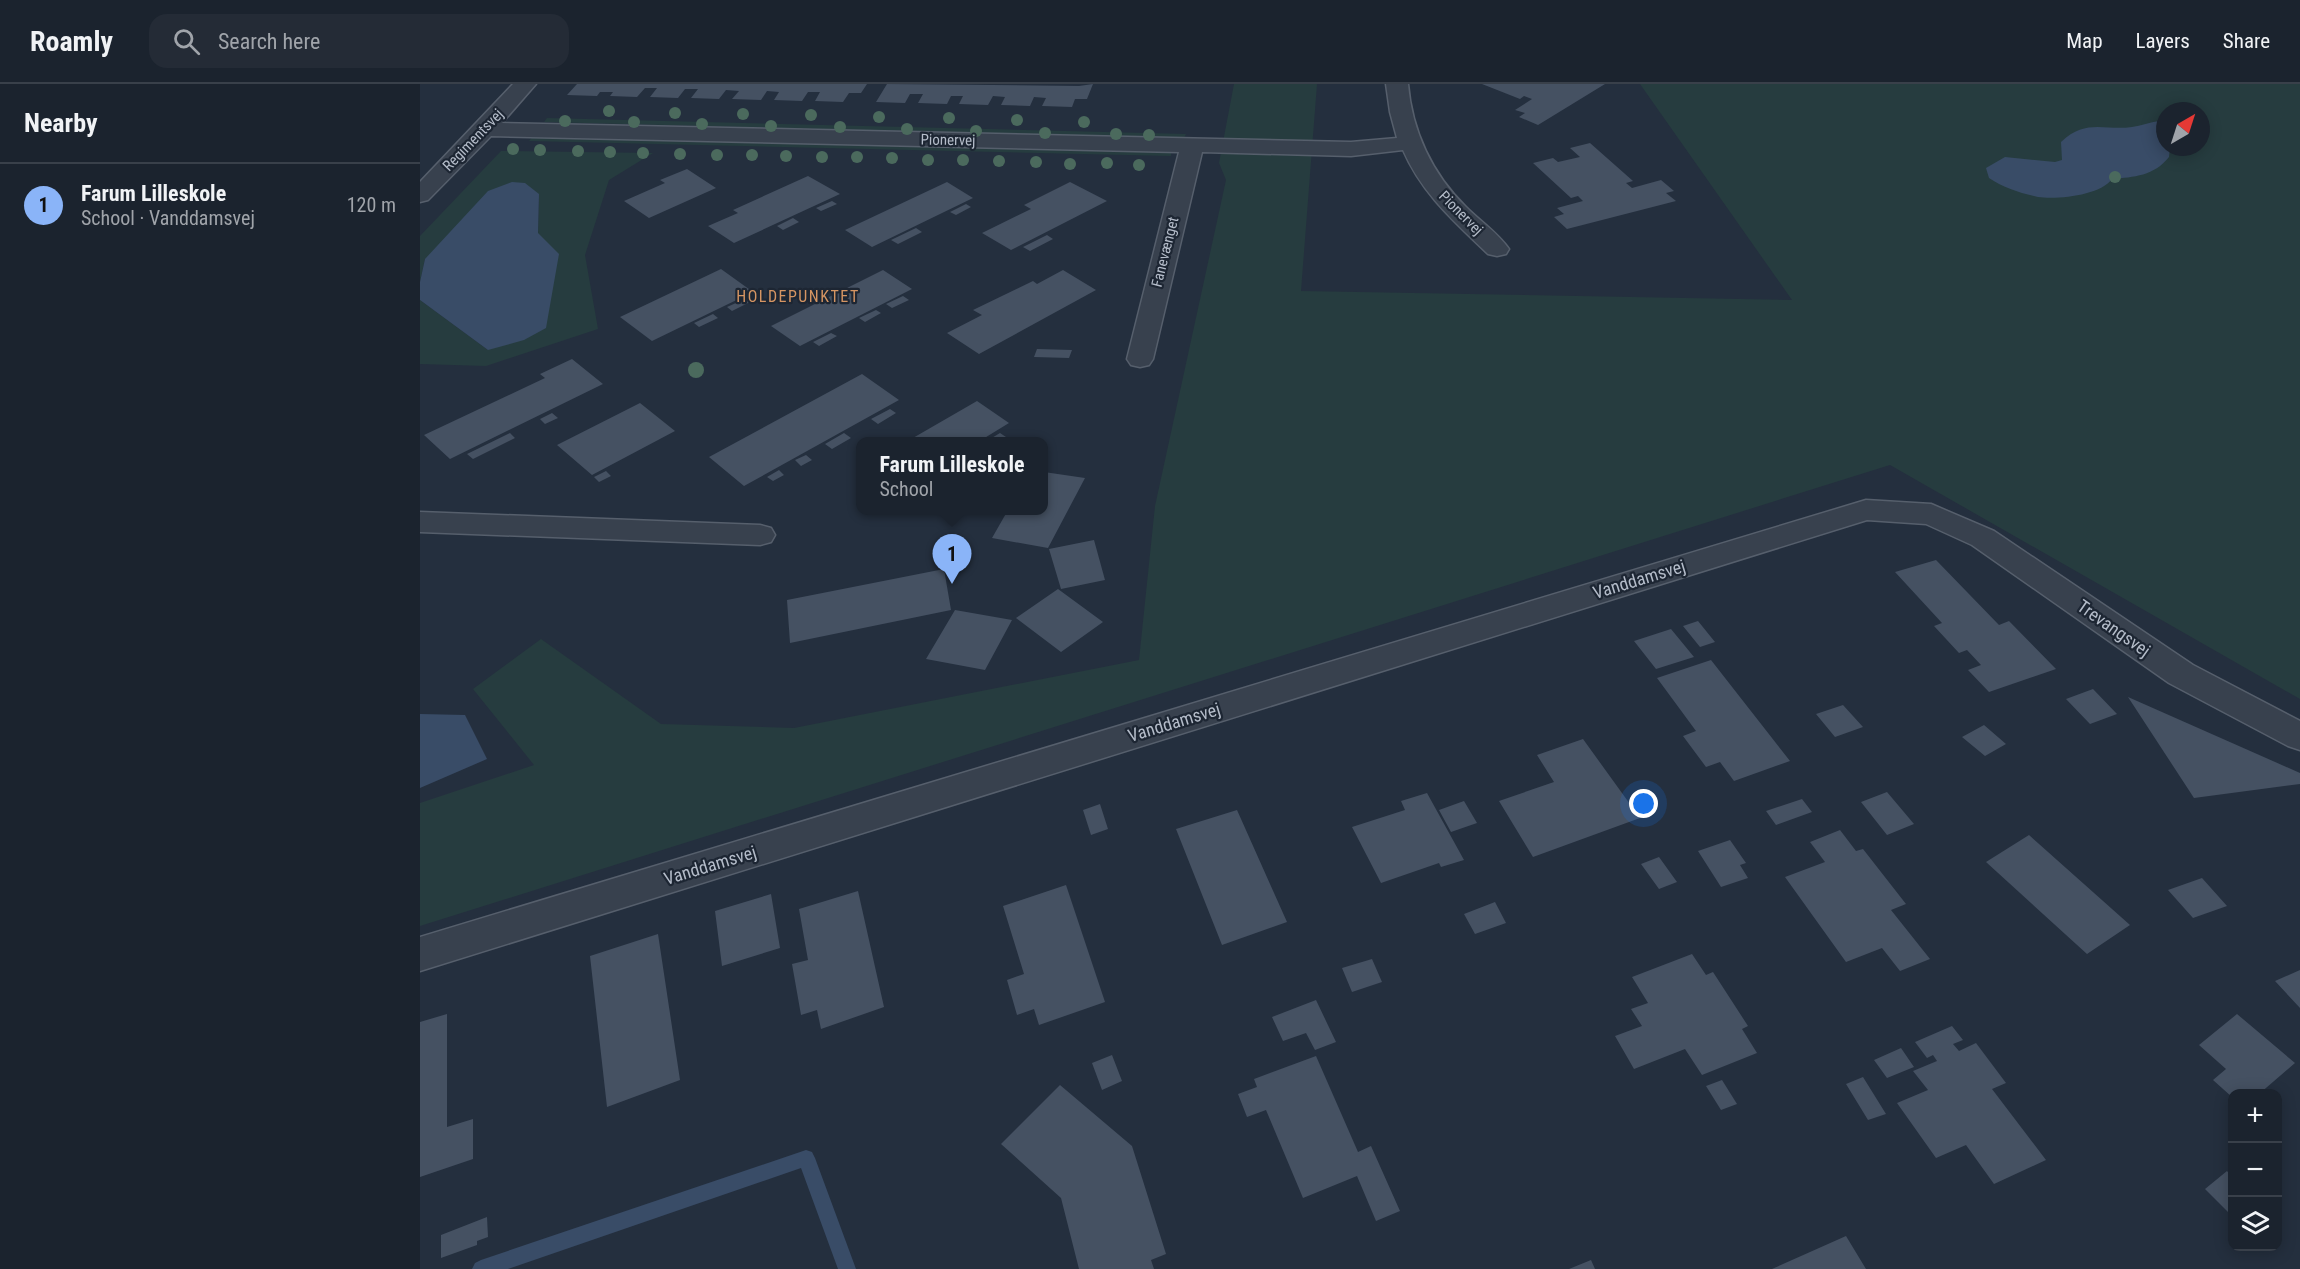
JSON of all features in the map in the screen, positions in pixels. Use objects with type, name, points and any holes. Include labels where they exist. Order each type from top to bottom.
[{"type":"street","name":"Regimentsvej","points":[[420,195],[485,129],[525,84]]},
{"type":"street","name":"Pionervej","points":[[1397,84],[1398,106],[1410,143],[1438,190],[1497,249]]},
{"type":"street","name":"Pionervej","points":[[485,129],[1351,149],[1410,143]]},
{"type":"street","name":"Fanevænget","points":[[1140,359],[1192,145]]},
{"type":"street","name":"Vanddamsvej","points":[[420,954],[1866,510],[1931,514]]},
{"type":"street","name":"Trevangsvej","points":[[1931,514],[1983,538],[2181,674],[2300,736]]},
{"type":"street","points":[[420,522],[760,535]]},
{"type":"green space","points":[[1234,84],[1317,84],[1301,291],[1792,300],[1640,84],[2300,84],[2300,699],[1890,465],[420,926],[420,803],[534,765],[473,689],[541,639],[661,724],[794,728],[1139,660],[1155,506],[1226,180],[1219,163]]},
{"type":"green space","points":[[547,118],[1186,134],[1184,138],[544,122]]},
{"type":"green space","points":[[533,136],[1171,151],[1171,156],[529,141]]},
{"type":"green space","points":[[501,151],[653,153],[609,180],[585,255],[598,329],[486,366],[420,364],[420,300],[488,350],[538,233],[539,194],[425,259],[420,282],[420,236]]},
{"type":"water","points":[[2156,122],[2156,156],[2169,157],[2150,172],[2112,179],[2089,193],[2056,198],[2025,194],[2000,185],[1989,178],[1986,168],[2005,157],[2055,162],[2062,160],[2061,142],[2079,130],[2096,127],[2132,127]]},
{"type":"water","points":[[512,182],[525,183],[539,194],[538,233],[559,254],[546,328],[524,340],[488,350],[420,300],[420,282],[425,259],[488,191]]},
{"type":"water","points":[[420,714],[465,715],[487,759],[420,788]]},
{"type":"building","points":[[577,84],[867,84],[861,93],[849,93],[843,102],[815,101],[820,92],[808,92],[802,101],[774,100],[779,92],[767,91],[761,100],[732,99],[739,91],[726,90],[719,99],[691,98],[698,89],[685,89],[678,98],[650,97],[657,88],[645,88],[637,97],[610,96],[613,92],[600,92],[597,96],[567,95]]},
{"type":"building","points":[[887,84],[1079,86],[1093,84],[1087,99],[1075,99],[1072,107],[1042,106],[1046,98],[1034,97],[1030,106],[1001,105],[1005,97],[993,96],[988,105],[959,104],[963,96],[951,96],[947,104],[918,103],[923,94],[910,94],[905,103],[876,102]]},
{"type":"building","points":[[1482,84],[1605,84],[1538,125],[1519,117],[1525,113],[1515,110],[1532,99],[1524,96],[1520,99]]},
{"type":"building","points":[[1590,143],[1633,181],[1626,183],[1632,188],[1661,180],[1674,191],[1666,193],[1676,201],[1567,229],[1554,217],[1564,214],[1557,208],[1583,201],[1578,196],[1571,198],[1533,163],[1553,158],[1558,162],[1580,157],[1570,148]]},
{"type":"building","points":[[687,169],[716,188],[649,218],[624,201],[665,183],[660,180]]},
{"type":"building","points":[[808,176],[840,194],[734,243],[708,226],[738,213],[733,210]]},
{"type":"building","points":[[947,182],[973,198],[872,247],[845,230]]},
{"type":"building","points":[[1070,182],[1107,201],[1011,250],[982,233],[1031,209],[1024,205]]},
{"type":"building","points":[[832,201],[837,204],[821,211],[816,208]]},
{"type":"building","points":[[966,204],[971,207],[956,215],[950,212]]},
{"type":"building","points":[[793,218],[799,222],[783,230],[777,226]]},
{"type":"building","points":[[916,228],[922,232],[898,244],[891,240]]},
{"type":"building","points":[[1047,235],[1053,239],[1030,251],[1023,247]]},
{"type":"building","points":[[721,269],[753,292],[652,341],[620,317]]},
{"type":"building","points":[[883,270],[912,289],[800,346],[771,326]]},
{"type":"building","points":[[1063,270],[1096,290],[979,354],[947,333],[982,315],[973,310],[1033,281],[1037,284]]},
{"type":"building","points":[[903,296],[909,300],[892,308],[886,304]]},
{"type":"building","points":[[745,299],[750,302],[732,311],[727,307]]},
{"type":"building","points":[[876,310],[881,313],[865,322],[859,318]]},
{"type":"building","points":[[713,314],[718,318],[699,327],[694,323]]},
{"type":"building","points":[[831,333],[837,336],[819,346],[813,342]]},
{"type":"building","points":[[1037,349],[1072,350],[1069,358],[1034,357]]},
{"type":"building","points":[[572,359],[603,384],[450,459],[424,435],[545,378],[540,374]]},
{"type":"building","points":[[862,374],[899,400],[744,486],[709,457]]},
{"type":"building","points":[[977,401],[1009,423],[986,437],[915,437]]},
{"type":"building","points":[[640,403],[675,431],[592,475],[557,445]]},
{"type":"building","points":[[890,409],[896,413],[878,424],[871,419]]},
{"type":"building","points":[[552,413],[558,418],[545,424],[540,419]]},
{"type":"building","points":[[510,433],[515,438],[473,459],[467,454]]},
{"type":"building","points":[[844,433],[851,438],[832,449],[825,444]]},
{"type":"building","points":[[1000,433],[1006,437],[993,437]]},
{"type":"building","points":[[806,455],[812,460],[801,466],[795,460]]},
{"type":"building","points":[[779,470],[784,475],[773,481],[767,477]]},
{"type":"building","points":[[606,471],[611,476],[599,482],[594,477]]},
{"type":"building","points":[[1048,473],[1085,478],[1048,548],[992,538],[1005,515],[1048,515]]},
{"type":"building","points":[[1094,540],[1105,580],[1061,589],[1049,549]]},
{"type":"building","points":[[1936,560],[1999,625],[2009,621],[2056,669],[1989,692],[1968,670],[1981,665],[1967,650],[1959,653],[1934,626],[1942,623],[1895,572]]},
{"type":"building","points":[[944,569],[951,610],[790,643],[787,600]]},
{"type":"building","points":[[1058,589],[1103,622],[1061,652],[1016,618]]},
{"type":"building","points":[[955,610],[1012,620],[985,670],[926,659]]},
{"type":"building","points":[[1698,621],[1715,642],[1700,647],[1683,626]]},
{"type":"building","points":[[1671,629],[1694,657],[1656,669],[1634,641]]},
{"type":"building","points":[[1711,660],[1790,761],[1734,781],[1720,762],[1706,767],[1683,736],[1696,731],[1657,678]]},
{"type":"building","points":[[2093,689],[2117,714],[2090,724],[2066,699]]},
{"type":"building","points":[[2128,697],[2300,773],[2300,784],[2194,798]]},
{"type":"building","points":[[1843,705],[1863,727],[1835,737],[1816,714]]},
{"type":"building","points":[[1984,725],[2006,744],[1985,756],[1962,737]]},
{"type":"building","points":[[1583,739],[1640,818],[1533,857],[1499,801],[1554,782],[1537,755]]},
{"type":"building","points":[[1887,792],[1914,824],[1887,835],[1861,802]]},
{"type":"building","points":[[1427,793],[1464,860],[1441,867],[1439,863],[1381,883],[1352,827],[1405,810],[1401,801]]},
{"type":"building","points":[[1802,799],[1812,812],[1776,825],[1766,811]]},
{"type":"building","points":[[1464,801],[1477,823],[1451,832],[1439,810]]},
{"type":"building","points":[[1100,804],[1108,829],[1091,835],[1083,810]]},
{"type":"building","points":[[1237,810],[1287,922],[1222,945],[1176,829]]},
{"type":"building","points":[[1840,830],[1856,851],[1863,849],[1906,904],[1891,910],[1930,959],[1900,971],[1882,948],[1846,962],[1785,877],[1825,862],[1810,842]]},
{"type":"building","points":[[2029,835],[2130,925],[2087,954],[1986,862]]},
{"type":"building","points":[[1730,840],[1746,863],[1740,865],[1748,878],[1721,887],[1698,851]]},
{"type":"building","points":[[1659,857],[1677,882],[1659,889],[1641,864]]},
{"type":"building","points":[[2202,878],[2227,906],[2193,918],[2168,890]]},
{"type":"building","points":[[1066,885],[1105,1002],[1039,1025],[1034,1009],[1017,1015],[1007,980],[1024,974],[1003,906]]},
{"type":"building","points":[[858,891],[884,1007],[821,1029],[817,1010],[801,1015],[792,964],[808,960],[799,909]]},
{"type":"building","points":[[771,894],[780,948],[722,966],[715,911]]},
{"type":"building","points":[[1495,902],[1506,923],[1475,934],[1464,914]]},
{"type":"building","points":[[658,934],[680,1080],[607,1107],[590,956]]},
{"type":"building","points":[[1692,954],[1706,975],[1713,972],[1748,1026],[1742,1029],[1757,1053],[1702,1075],[1685,1049],[1634,1069],[1615,1036],[1642,1026],[1631,1009],[1648,1003],[1632,977]]},
{"type":"building","points":[[1372,959],[1382,982],[1352,992],[1342,968]]},
{"type":"building","points":[[2300,970],[2300,1008],[2275,981]]},
{"type":"building","points":[[1316,1000],[1336,1042],[1315,1050],[1306,1033],[1283,1041],[1272,1017]]},
{"type":"building","points":[[447,1014],[447,1127],[473,1119],[473,1159],[420,1177],[420,1022]]},
{"type":"building","points":[[2237,1014],[2295,1063],[2265,1089],[2228,1089],[2228,1093],[2213,1080],[2226,1069],[2199,1045]]},
{"type":"building","points":[[1952,1026],[1963,1040],[1953,1044],[1959,1051],[1976,1043],[2006,1083],[1992,1089],[2046,1160],[1994,1184],[1966,1145],[1936,1158],[1897,1103],[1928,1090],[1913,1071],[1937,1061],[1933,1055],[1927,1058],[1915,1042]]},
{"type":"building","points":[[1901,1048],[1914,1067],[1887,1078],[1874,1060]]},
{"type":"building","points":[[1112,1055],[1122,1081],[1102,1090],[1092,1063]]},
{"type":"building","points":[[1316,1056],[1358,1152],[1371,1146],[1400,1211],[1376,1221],[1357,1176],[1303,1198],[1266,1110],[1247,1117],[1238,1094],[1257,1087],[1254,1079]]},
{"type":"building","points":[[1863,1077],[1886,1114],[1868,1120],[1846,1084]]},
{"type":"building","points":[[1722,1080],[1737,1104],[1721,1110],[1706,1086]]},
{"type":"building","points":[[1060,1085],[1132,1146],[1166,1254],[1151,1260],[1154,1269],[1079,1269],[1061,1198],[1001,1144]]},
{"type":"building","points":[[2227,1171],[2228,1212],[2205,1189]]},
{"type":"building","points":[[487,1217],[488,1237],[477,1241],[477,1245],[441,1258],[441,1235]]},
{"type":"building","points":[[1846,1236],[1866,1269],[1772,1269]]},
{"type":"building","points":[[1591,1260],[1595,1269],[1569,1269]]},
{"type":"waterway","points":[[481,1269],[806,1158],[847,1269]]},
{"type":"place","name":"Farum Lilleskole","points":[[952,584]]},
{"type":"district","name":"HOLDEPUNKTET","points":[[798,296]]}]
